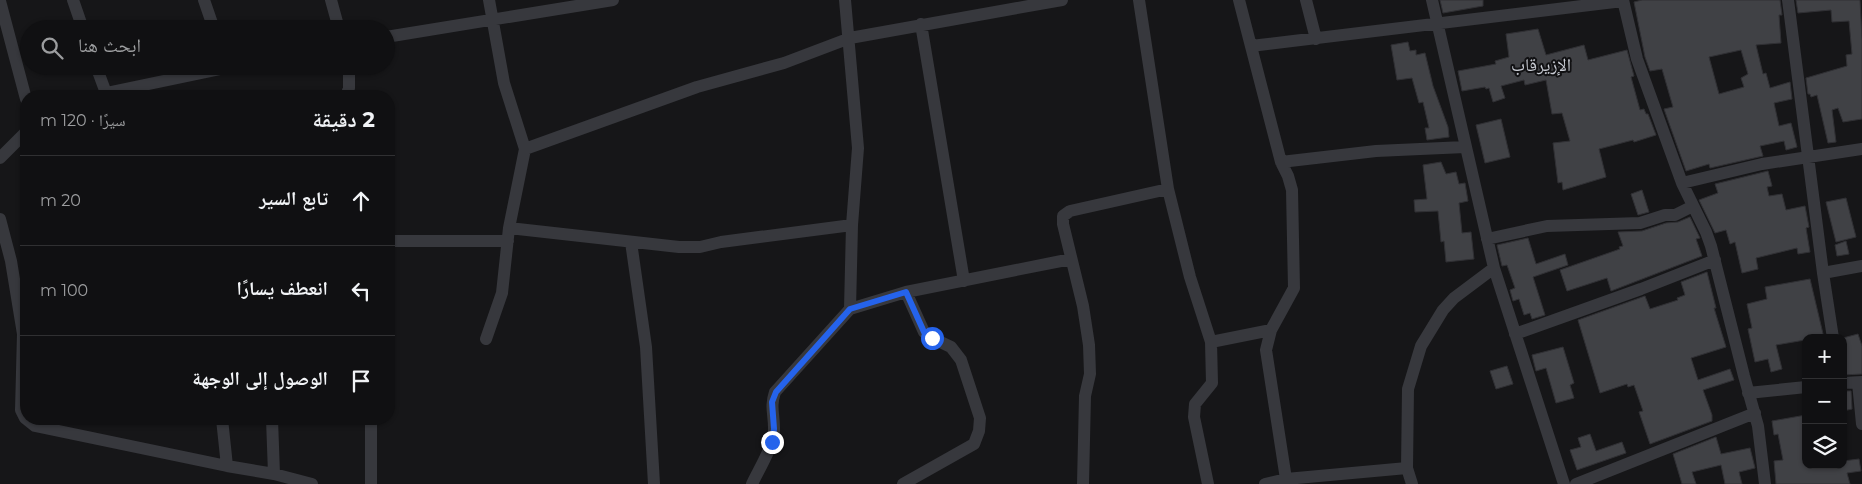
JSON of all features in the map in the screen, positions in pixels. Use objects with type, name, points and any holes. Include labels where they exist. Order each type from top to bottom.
[{"type":"street","points":[[73,0],[80,20]]},
{"type":"street","points":[[204,0],[211,20]]},
{"type":"street","points":[[331,0],[337,20]]},
{"type":"street","points":[[486,339],[502,293],[509,228],[526,149],[504,83],[489,0]]},
{"type":"street","points":[[395,36],[614,0]]},
{"type":"street","points":[[845,0],[850,38],[858,148],[852,225],[850,309]]},
{"type":"street","points":[[526,149],[697,87],[784,63],[850,38],[1062,0]]},
{"type":"street","points":[[1138,0],[1168,189],[1190,277],[1211,342],[1212,383],[1195,404],[1194,417],[1208,484]]},
{"type":"street","points":[[1239,0],[1281,162],[1292,190],[1294,288],[1271,330],[1266,350],[1286,479]]},
{"type":"street","points":[[1306,0],[1316,39]]},
{"type":"street","points":[[1432,0],[1494,268],[1564,484]]},
{"type":"street","points":[[1788,0],[1832,334]]},
{"type":"street","points":[[0,1],[24,90]]},
{"type":"street","points":[[1251,46],[1623,1],[1637,59],[1682,183],[1706,232],[1715,260],[1758,426],[1765,484]]},
{"type":"street","points":[[920,24],[964,281]]},
{"type":"street","points":[[98,75],[101,90]]},
{"type":"street","points":[[121,90],[192,75]]},
{"type":"street","points":[[348,90],[349,75]]},
{"type":"street","points":[[0,158],[20,138]]},
{"type":"street","points":[[1281,162],[1376,151],[1465,147]]},
{"type":"street","points":[[1682,183],[1762,164],[1862,149]]},
{"type":"street","points":[[1084,484],[1085,396],[1090,374],[1089,345],[1083,306],[1063,224],[1063,216],[1070,211],[1168,189]]},
{"type":"street","points":[[1487,239],[1547,226],[1640,223],[1665,215],[1675,215],[1693,206]]},
{"type":"street","points":[[0,219],[20,317]]},
{"type":"street","points":[[509,228],[679,247],[700,247],[721,242],[852,225]]},
{"type":"street","points":[[395,241],[508,241]]},
{"type":"street","points":[[631,242],[646,347],[654,484]]},
{"type":"street","points":[[752,484],[772,442],[774,429],[772,402],[776,392],[850,309],[906,292],[1072,259]]},
{"type":"street","points":[[1515,334],[1626,295],[1715,260]]},
{"type":"street","points":[[1823,273],[1862,266]]},
{"type":"street","points":[[1412,484],[1407,468],[1408,389],[1422,346],[1442,310],[1454,298],[1494,268]]},
{"type":"street","points":[[903,484],[974,444],[979,431],[980,418],[961,360],[951,347],[924,332],[906,292]]},
{"type":"street","points":[[1211,342],[1271,330]]},
{"type":"street","points":[[1847,383],[1860,382],[1862,424]]},
{"type":"street","points":[[1748,393],[1802,387]]},
{"type":"street","points":[[1576,484],[1755,413]]},
{"type":"street","points":[[34,425],[226,466],[274,474],[312,484]]},
{"type":"street","points":[[223,425],[226,466]]},
{"type":"street","points":[[272,425],[274,474]]},
{"type":"street","points":[[371,425],[371,484]]},
{"type":"street","points":[[1264,484],[1286,479],[1358,478],[1407,468]]},
{"type":"building","points":[[1440,0],[1483,0],[1483,6],[1443,13]]},
{"type":"building","points":[[1642,0],[1780,0],[1782,15],[1779,15],[1781,43],[1756,45],[1763,74],[1766,73],[1770,88],[1790,82],[1792,99],[1774,103],[1779,126],[1791,123],[1797,147],[1786,150],[1784,141],[1760,146],[1763,156],[1710,168],[1709,164],[1686,171],[1664,109],[1673,107],[1662,69],[1650,71],[1645,57],[1634,2]],"holes":[[[1741,50],[1748,74],[1741,78],[1744,87],[1719,94],[1709,57]]]},
{"type":"building","points":[[1796,0],[1860,0],[1862,119],[1843,122],[1838,108],[1832,110],[1836,142],[1828,143],[1817,95],[1811,97],[1808,94],[1806,78],[1847,66],[1846,55],[1852,54],[1849,21],[1832,22],[1831,10],[1798,13]]},
{"type":"building","points":[[1538,29],[1546,55],[1584,45],[1588,60],[1627,50],[1634,76],[1631,77],[1640,110],[1644,109],[1646,114],[1648,114],[1656,135],[1634,142],[1633,140],[1599,149],[1606,177],[1563,190],[1562,182],[1558,183],[1553,143],[1570,141],[1562,113],[1552,114],[1546,80],[1525,85],[1524,80],[1501,86],[1505,98],[1493,102],[1489,88],[1462,91],[1458,71],[1496,64],[1495,61],[1509,57],[1506,34]]},
{"type":"building","points":[[1408,42],[1410,51],[1416,50],[1416,55],[1425,53],[1433,86],[1448,127],[1449,137],[1427,140],[1425,128],[1429,128],[1423,102],[1419,103],[1412,78],[1397,80],[1391,45]]},
{"type":"building","points":[[1501,119],[1510,157],[1485,163],[1476,125]]},
{"type":"building","points":[[1441,162],[1446,174],[1456,172],[1459,184],[1465,183],[1468,201],[1459,203],[1462,233],[1471,232],[1474,259],[1446,262],[1444,241],[1441,242],[1438,211],[1415,212],[1414,200],[1427,199],[1423,165]]},
{"type":"building","points":[[1768,171],[1772,186],[1767,187],[1769,196],[1782,194],[1786,210],[1805,206],[1809,227],[1806,228],[1810,252],[1798,254],[1797,248],[1756,258],[1758,269],[1742,273],[1735,242],[1730,244],[1726,230],[1715,233],[1699,200],[1718,193],[1715,184]]},
{"type":"building","points":[[1642,190],[1649,212],[1638,215],[1631,194]]},
{"type":"building","points":[[1846,198],[1856,237],[1836,242],[1826,202]]},
{"type":"building","points":[[1690,217],[1700,238],[1696,239],[1702,256],[1611,291],[1607,278],[1567,291],[1560,270],[1620,249],[1619,247],[1623,246],[1618,232],[1642,231]]},
{"type":"building","points":[[1528,238],[1536,264],[1565,254],[1568,265],[1533,277],[1545,315],[1532,319],[1530,313],[1524,315],[1519,299],[1513,301],[1510,290],[1515,288],[1507,265],[1502,266],[1497,245]]},
{"type":"building","points":[[1846,241],[1849,254],[1837,256],[1835,245]]},
{"type":"building","points":[[1707,272],[1716,308],[1714,308],[1726,347],[1691,358],[1698,380],[1730,369],[1734,380],[1703,390],[1712,415],[1712,421],[1650,444],[1639,412],[1643,411],[1634,385],[1628,387],[1627,384],[1600,393],[1578,320],[1645,296],[1650,309],[1678,300],[1677,298],[1685,295],[1681,282]]},
{"type":"building","points":[[1810,279],[1823,334],[1802,334],[1802,341],[1776,345],[1782,369],[1771,372],[1768,359],[1755,362],[1748,329],[1752,328],[1747,304],[1767,299],[1765,287]]},
{"type":"building","points":[[1858,334],[1862,346],[1862,374],[1847,375],[1847,337]]},
{"type":"building","points":[[1563,347],[1574,383],[1570,385],[1574,398],[1556,403],[1546,368],[1536,371],[1532,355]]},
{"type":"building","points":[[1507,366],[1513,384],[1496,389],[1490,371]]},
{"type":"building","points":[[1847,391],[1851,391],[1852,409],[1847,410]]},
{"type":"building","points":[[1802,416],[1802,469],[1847,469],[1847,460],[1859,459],[1861,471],[1847,473],[1850,484],[1776,484],[1774,461],[1783,460],[1778,434],[1774,435],[1772,421]]},
{"type":"building","points":[[1590,434],[1596,451],[1622,442],[1626,453],[1577,470],[1570,450],[1581,447],[1578,438]]},
{"type":"building","points":[[1716,437],[1721,454],[1750,448],[1755,468],[1739,472],[1742,484],[1725,484],[1721,465],[1692,472],[1696,484],[1682,484],[1673,454]]},
{"type":"district","name":"الإزيرقاب","points":[[1541,65]]},
{"type":"route","points":[[772,442],[774,429],[772,402],[776,392],[850,309],[906,292],[924,332],[932,338]]}]
